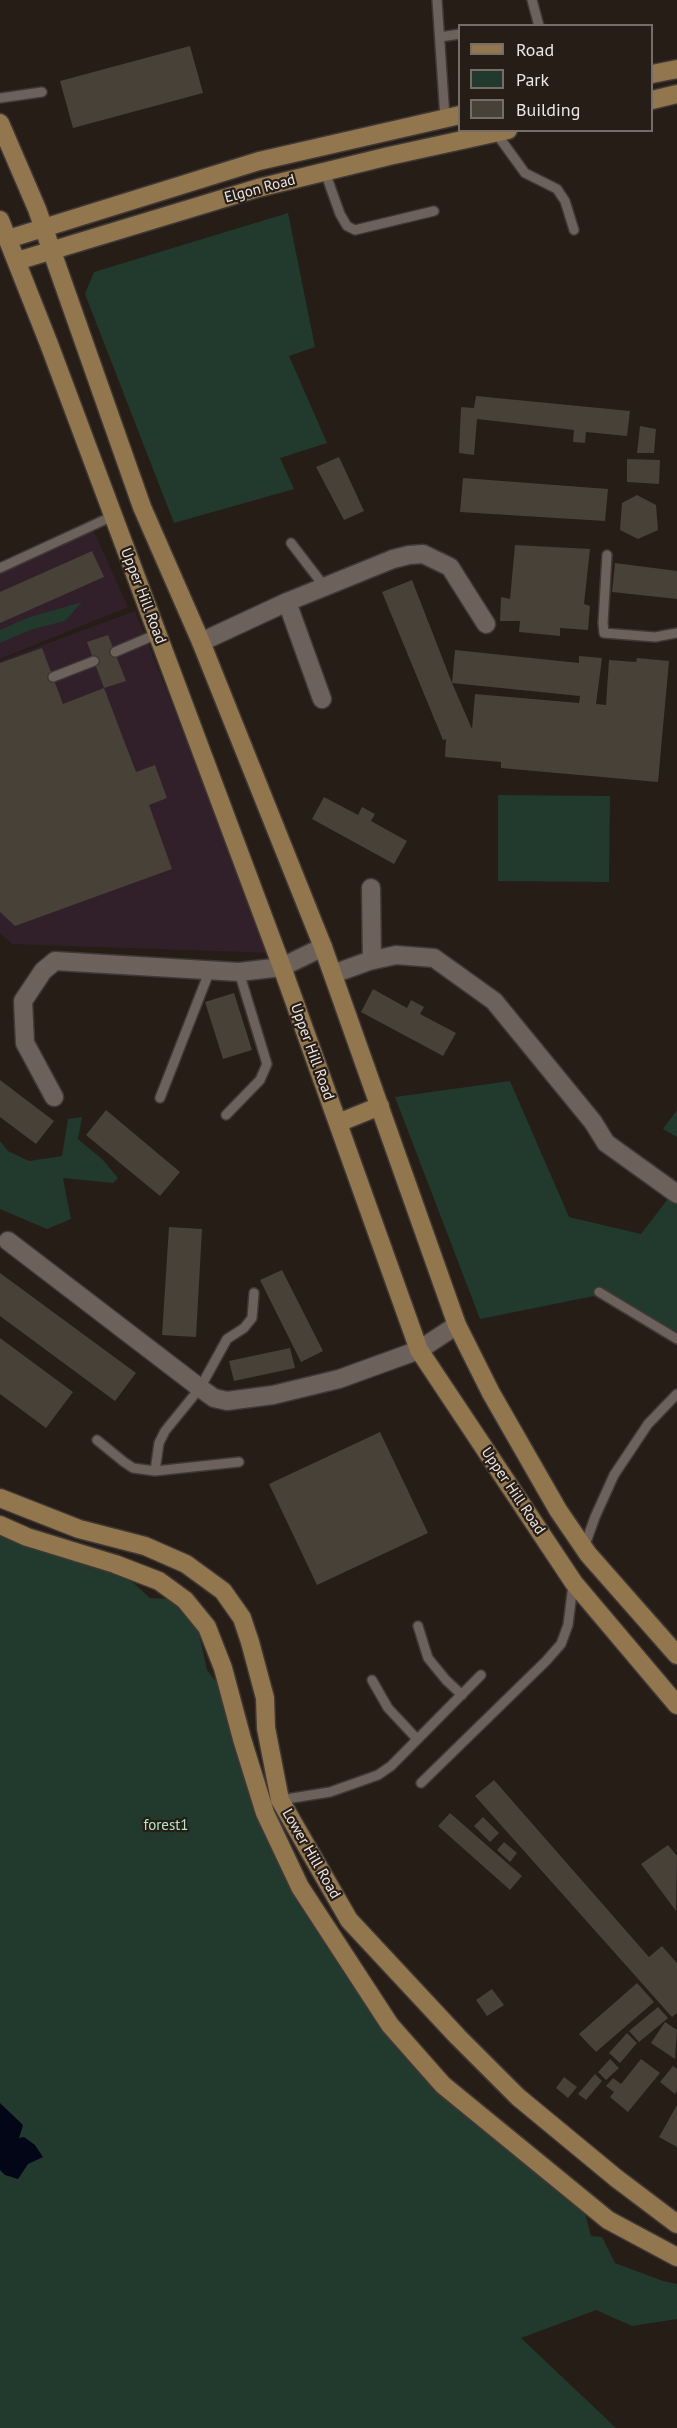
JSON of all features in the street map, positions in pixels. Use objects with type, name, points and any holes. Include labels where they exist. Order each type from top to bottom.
[{"type":"street","points":[[653,74],[677,69]]},
{"type":"street","points":[[653,99],[677,94]]},
{"type":"street","name":"Elgon Road","points":[[8,239],[44,230],[259,161],[452,116]]},
{"type":"street","name":"Upper Hill Road","points":[[0,123],[44,230],[142,507],[201,642],[323,947],[457,1325],[492,1393],[558,1510],[588,1554],[677,1655]]},
{"type":"street","name":"Elgon Road","points":[[17,261],[258,188],[502,132]]},
{"type":"street","name":"Upper Hill Road","points":[[0,220],[49,344],[282,967],[419,1350],[574,1583],[677,1705]]},
{"type":"street","points":[[201,642],[324,586],[393,559],[423,555],[450,567],[486,624]]},
{"type":"street","points":[[286,602],[322,699]]},
{"type":"street","points":[[371,888],[372,960]]},
{"type":"street","points":[[54,1096],[25,1043],[23,1001],[43,971],[55,961],[239,972],[282,967],[323,947]]},
{"type":"street","points":[[333,974],[372,960],[396,955],[434,958],[494,1001],[582,1108],[606,1143],[677,1194]]},
{"type":"street","points":[[338,1123],[380,1106]]},
{"type":"street","points":[[8,1240],[200,1388],[214,1398],[227,1401],[242,1400],[339,1378],[419,1350],[457,1325]]},
{"type":"street","name":"Lower Hill Road","points":[[0,1498],[79,1529],[145,1546],[186,1564],[223,1591],[242,1618],[250,1642],[265,1698],[266,1728],[280,1800],[348,1920],[518,2097],[616,2178],[677,2224]]},
{"type":"street","name":"Lower Hill Road","points":[[0,1525],[27,1538],[115,1564],[159,1581],[185,1600],[207,1627],[223,1668],[265,1813],[295,1876],[390,2025],[443,2085],[608,2220],[677,2257]]},
{"type":"lane","points":[[437,0],[452,116]]},
{"type":"lane","points":[[532,0],[538,24]]},
{"type":"lane","points":[[440,37],[458,34]]},
{"type":"lane","points":[[0,98],[42,92]]},
{"type":"lane","points":[[502,132],[525,173],[557,189],[565,201],[574,230]]},
{"type":"lane","points":[[325,172],[340,214],[347,226],[355,230],[434,211]]},
{"type":"lane","points":[[0,568],[113,516]]},
{"type":"lane","points":[[291,543],[324,586]]},
{"type":"lane","points":[[607,555],[604,633],[655,637],[677,633]]},
{"type":"lane","points":[[115,652],[158,634]]},
{"type":"lane","points":[[52,676],[94,661]]},
{"type":"lane","points":[[160,1098],[210,970]]},
{"type":"lane","points":[[226,1115],[260,1080],[267,1064],[239,972]]},
{"type":"lane","points":[[599,1292],[677,1339]]},
{"type":"lane","points":[[155,1471],[159,1443],[165,1431],[200,1388],[227,1339],[244,1328],[252,1318],[254,1293]]},
{"type":"lane","points":[[588,1554],[585,1545],[614,1476],[648,1424],[677,1394]]},
{"type":"lane","points":[[97,1440],[133,1467],[155,1471],[239,1462]]},
{"type":"lane","points":[[421,1784],[561,1644],[568,1625],[574,1583]]},
{"type":"lane","points":[[418,1626],[428,1658],[462,1695]]},
{"type":"lane","points":[[280,1800],[330,1792],[378,1775],[481,1675]]},
{"type":"lane","points":[[372,1680],[388,1708],[417,1739]]},
{"type":"shaded area","points":[[92,527],[128,607],[0,659],[0,564]]},
{"type":"shaded area","points":[[135,611],[271,953],[12,944],[0,933],[0,661]]},
{"type":"green space","points":[[288,213],[315,347],[289,356],[327,443],[280,458],[294,489],[174,523],[85,294],[94,272]]},
{"type":"green space","points":[[82,602],[65,621],[30,630],[0,643],[0,630],[27,618]]},
{"type":"green space","points":[[498,795],[610,796],[609,882],[498,881]]},
{"type":"green space","points":[[510,1081],[569,1217],[641,1234],[677,1187],[677,1332],[594,1296],[480,1319],[395,1097]]},
{"type":"green space","points":[[677,1110],[677,1137],[663,1129]]},
{"type":"green space","points":[[82,1117],[78,1139],[103,1160],[118,1178],[113,1183],[63,1178],[71,1219],[47,1229],[0,1209],[0,1141],[8,1151],[29,1161],[62,1156],[68,1119]]},
{"type":"green space","name":"forest1","points":[[0,1532],[127,1577],[150,1598],[171,1599],[196,1620],[207,1670],[226,1695],[270,1829],[390,2025],[581,2198],[591,2236],[602,2237],[615,2263],[677,2284],[677,2319],[632,2326],[596,2310],[521,2338],[616,2428],[0,2428]]},
{"type":"water","points":[[0,2103],[23,2125],[19,2138],[24,2137],[35,2145],[43,2157],[28,2164],[18,2179],[5,2175],[0,2170]]},
{"type":"building","points":[[190,46],[203,93],[73,128],[60,81]]},
{"type":"building","points":[[476,396],[630,411],[627,436],[586,432],[585,443],[573,442],[574,430],[477,419],[474,455],[459,453],[461,407],[474,408]]},
{"type":"building","points":[[640,426],[656,429],[654,453],[637,453]]},
{"type":"building","points":[[339,457],[364,511],[344,520],[316,467]]},
{"type":"building","points":[[627,459],[660,460],[659,484],[627,482]]},
{"type":"building","points":[[463,478],[608,489],[605,521],[460,512]]},
{"type":"building","points":[[637,495],[656,505],[658,530],[638,539],[620,530],[622,503]]},
{"type":"building","points":[[515,545],[590,549],[584,604],[590,606],[588,630],[560,628],[560,636],[519,632],[520,621],[500,621],[501,597],[510,599]]},
{"type":"building","points":[[92,551],[104,577],[0,623],[0,592]]},
{"type":"building","points":[[615,563],[677,571],[677,599],[612,592]]},
{"type":"building","points":[[412,580],[452,683],[455,650],[579,663],[579,656],[602,658],[596,704],[606,705],[609,660],[636,662],[637,658],[669,661],[658,782],[501,768],[501,762],[445,757],[446,739],[443,740],[382,592]],"holes":[[[452,683],[580,696],[579,703],[475,694],[472,729]]]},
{"type":"building","points":[[108,635],[126,681],[104,688],[87,642]]},
{"type":"building","points":[[42,648],[63,704],[104,688],[136,772],[155,765],[167,798],[149,805],[172,869],[15,926],[0,912],[0,663]]},
{"type":"building","points":[[324,797],[358,815],[362,807],[375,814],[371,821],[407,841],[394,864],[312,819]]},
{"type":"building","points":[[373,989],[407,1008],[411,1000],[424,1007],[420,1014],[456,1033],[443,1056],[361,1012]]},
{"type":"building","points":[[234,993],[252,1050],[223,1059],[205,1002]]},
{"type":"building","points":[[0,1080],[54,1121],[36,1144],[0,1117]]},
{"type":"building","points":[[106,1110],[180,1172],[160,1196],[86,1135]]},
{"type":"building","points":[[169,1227],[202,1229],[196,1337],[162,1335]]},
{"type":"building","points":[[282,1270],[323,1351],[301,1362],[260,1280]]},
{"type":"building","points":[[0,1273],[136,1373],[115,1401],[0,1316]]},
{"type":"building","points":[[0,1338],[73,1392],[46,1428],[0,1394]]},
{"type":"building","points":[[290,1348],[295,1368],[234,1381],[229,1361]]},
{"type":"building","points":[[380,1432],[428,1533],[317,1585],[269,1484]]},
{"type":"building","points":[[494,1780],[649,1957],[662,1946],[677,1963],[677,2013],[672,2017],[475,1796]]},
{"type":"building","points":[[450,1813],[522,1876],[510,1890],[438,1826]]},
{"type":"building","points":[[483,1817],[499,1833],[490,1842],[474,1826]]},
{"type":"building","points":[[504,1842],[517,1853],[510,1862],[497,1850]]},
{"type":"building","points":[[668,1845],[677,1856],[676,1911],[641,1864]]},
{"type":"building","points":[[637,1983],[654,2002],[596,2052],[579,2034]]},
{"type":"building","points":[[492,1989],[504,2005],[487,2016],[476,2000]]},
{"type":"building","points":[[658,2007],[668,2018],[639,2042],[629,2031]]},
{"type":"building","points":[[665,2022],[677,2030],[675,2059],[651,2043]]},
{"type":"building","points":[[627,2033],[637,2043],[620,2063],[609,2053]]},
{"type":"building","points":[[610,2059],[619,2068],[606,2080],[598,2072]]},
{"type":"building","points":[[641,2059],[660,2073],[628,2112],[610,2097],[614,2092],[606,2086],[613,2078],[621,2084]]},
{"type":"building","points":[[673,2066],[677,2069],[675,2094],[660,2082]]},
{"type":"building","points":[[595,2074],[602,2081],[586,2100],[578,2094]]},
{"type":"building","points":[[564,2077],[577,2087],[568,2098],[556,2088]]},
{"type":"building","points":[[677,2105],[677,2147],[659,2137]]}]
